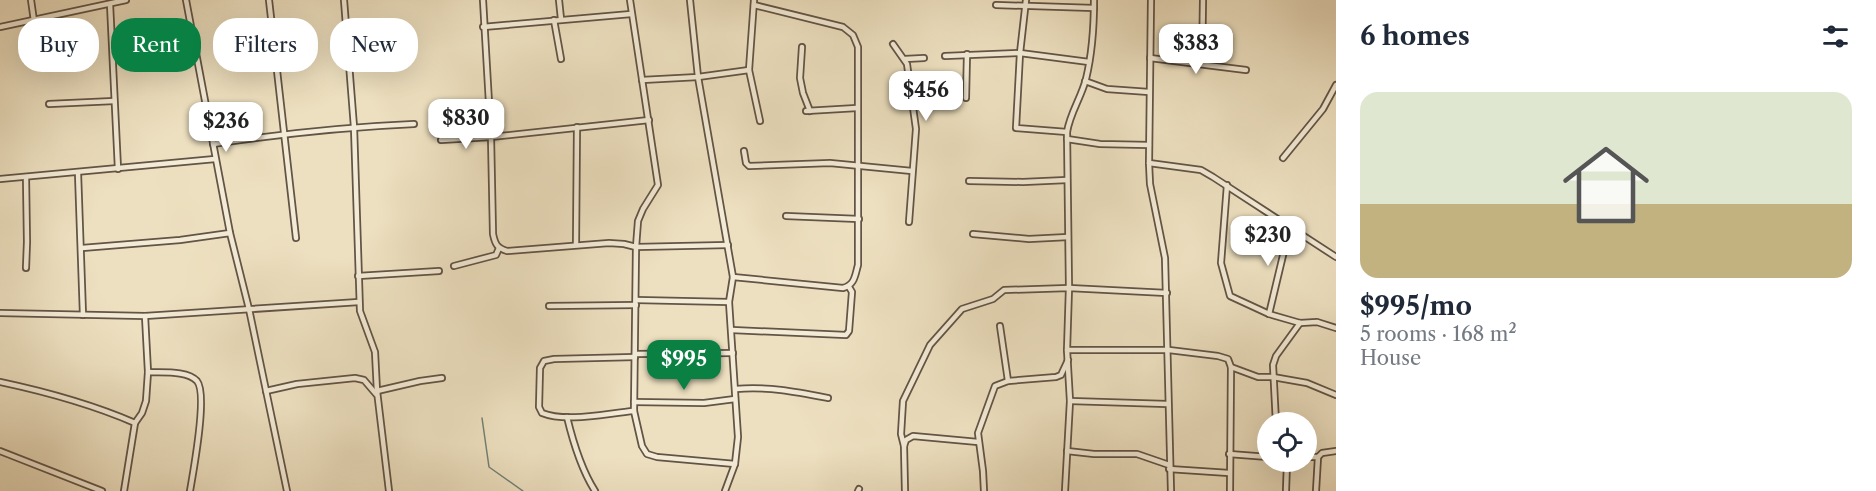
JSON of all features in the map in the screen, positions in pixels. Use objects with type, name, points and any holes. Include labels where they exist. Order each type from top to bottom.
[{"type":"street","points":[[31,0],[34,18]]},
{"type":"street","points":[[47,18],[126,0]]},
{"type":"street","points":[[186,0],[230,233],[249,309],[287,491]]},
{"type":"street","points":[[269,0],[296,237]]},
{"type":"street","points":[[344,0],[354,127],[359,302],[375,352],[377,393],[390,491]]},
{"type":"street","points":[[483,0],[491,137],[493,234],[499,248],[507,251],[624,243],[636,247],[728,245]]},
{"type":"street","points":[[559,0],[561,19]]},
{"type":"street","points":[[630,0],[658,185],[638,221],[634,411],[642,446],[647,454],[657,457],[735,464]]},
{"type":"street","points":[[690,0],[698,77],[733,277],[729,302],[738,437],[735,464],[725,491]]},
{"type":"street","points":[[1065,491],[1070,401],[1067,350],[1069,288],[1067,132],[1070,117],[1085,81],[1089,62],[1094,0]]},
{"type":"street","points":[[1151,0],[1149,163],[1150,184],[1165,258],[1171,491]]},
{"type":"street","points":[[1202,63],[1203,0]]},
{"type":"street","points":[[733,277],[843,288],[849,287],[854,280],[858,265],[859,166],[858,47],[853,35],[843,27],[754,2],[749,70],[760,121]]},
{"type":"street","points":[[996,4],[1025,2],[1094,8]]},
{"type":"street","points":[[1025,2],[1016,128],[1067,132]]},
{"type":"street","points":[[110,4],[118,169]]},
{"type":"street","points":[[483,27],[631,14]]},
{"type":"street","points":[[554,20],[561,59]]},
{"type":"street","points":[[0,27],[18,24]]},
{"type":"street","points":[[893,44],[905,59],[908,68],[916,129],[909,222]]},
{"type":"street","points":[[802,47],[800,78],[808,111],[857,108]]},
{"type":"street","points":[[945,56],[1020,53],[1089,62]]},
{"type":"street","points":[[966,98],[967,54]]},
{"type":"street","points":[[905,59],[924,58]]},
{"type":"street","points":[[1150,58],[1246,70]]},
{"type":"street","points":[[642,80],[698,77],[749,70]]},
{"type":"street","points":[[1085,81],[1107,89],[1149,92]]},
{"type":"street","points":[[1283,158],[1323,109],[1336,85]]},
{"type":"street","points":[[49,105],[114,101]]},
{"type":"street","points":[[441,140],[649,120]]},
{"type":"street","points":[[213,144],[285,133],[414,124]]},
{"type":"street","points":[[576,245],[577,127]]},
{"type":"street","points":[[1067,140],[1100,144],[1149,145]]},
{"type":"street","points":[[744,151],[746,163],[749,166],[830,163],[912,171]]},
{"type":"street","points":[[0,179],[215,159]]},
{"type":"street","points":[[1149,163],[1201,170],[1336,257]]},
{"type":"street","points":[[78,173],[83,315]]},
{"type":"street","points":[[26,177],[26,268]]},
{"type":"street","points":[[969,181],[1067,180]]},
{"type":"street","points":[[1227,185],[1221,263],[1228,292],[1234,299],[1269,314],[1300,323],[1317,322],[1336,328]]},
{"type":"street","points":[[786,216],[859,219]]},
{"type":"street","points":[[1269,314],[1290,226]]},
{"type":"street","points":[[82,248],[180,240],[230,233]]},
{"type":"street","points":[[973,234],[1029,239],[1068,237]]},
{"type":"street","points":[[454,266],[496,255],[499,248]]},
{"type":"street","points":[[358,276],[439,271]]},
{"type":"street","points":[[732,330],[846,335],[849,332],[852,297],[849,287]]},
{"type":"street","points":[[905,491],[904,446],[901,434],[903,401],[930,345],[962,309],[993,299],[1004,290],[1069,288],[1167,292]]},
{"type":"street","points":[[0,313],[145,316],[359,302]]},
{"type":"street","points":[[549,306],[729,302]]},
{"type":"street","points":[[124,491],[135,423],[146,401],[148,372],[145,316]]},
{"type":"street","points":[[1275,412],[1273,377],[1276,356],[1300,323]]},
{"type":"street","points":[[1000,326],[1008,381]]},
{"type":"street","points":[[1067,350],[1169,350],[1223,357],[1230,361],[1230,491]]},
{"type":"street","points":[[634,411],[567,417],[549,416],[542,413],[539,407],[540,368],[543,361],[635,355],[733,353]]},
{"type":"street","points":[[984,491],[978,442],[981,421],[995,386],[1008,381],[1056,377],[1061,375],[1068,360]]},
{"type":"street","points":[[1231,367],[1258,377],[1273,377],[1307,383],[1336,395]]},
{"type":"street","points":[[148,372],[185,375],[196,380],[200,386],[201,404],[197,451],[190,491]]},
{"type":"street","points":[[266,391],[297,384],[355,378],[364,380],[377,393]]},
{"type":"street","points":[[377,393],[420,381],[442,378]]},
{"type":"street","points":[[0,382],[78,401],[135,423]]},
{"type":"street","points":[[736,389],[752,387],[787,390],[828,398]]},
{"type":"street","points":[[634,402],[704,403],[735,399]]},
{"type":"street","points":[[1070,401],[1167,404]]},
{"type":"street","points":[[567,417],[594,491]]},
{"type":"street","points":[[904,446],[906,440],[913,436],[978,442]]},
{"type":"street","points":[[0,451],[102,491]]},
{"type":"street","points":[[1067,451],[1094,454],[1137,454],[1169,467],[1229,473]]},
{"type":"street","points":[[1316,491],[1318,457],[1322,453],[1336,451]]},
{"type":"street","points":[[1229,454],[1257,456]]},
{"type":"street","points":[[1286,491],[1287,472]]},
{"type":"waterway","points":[[482,418],[489,467],[523,491]]}]
